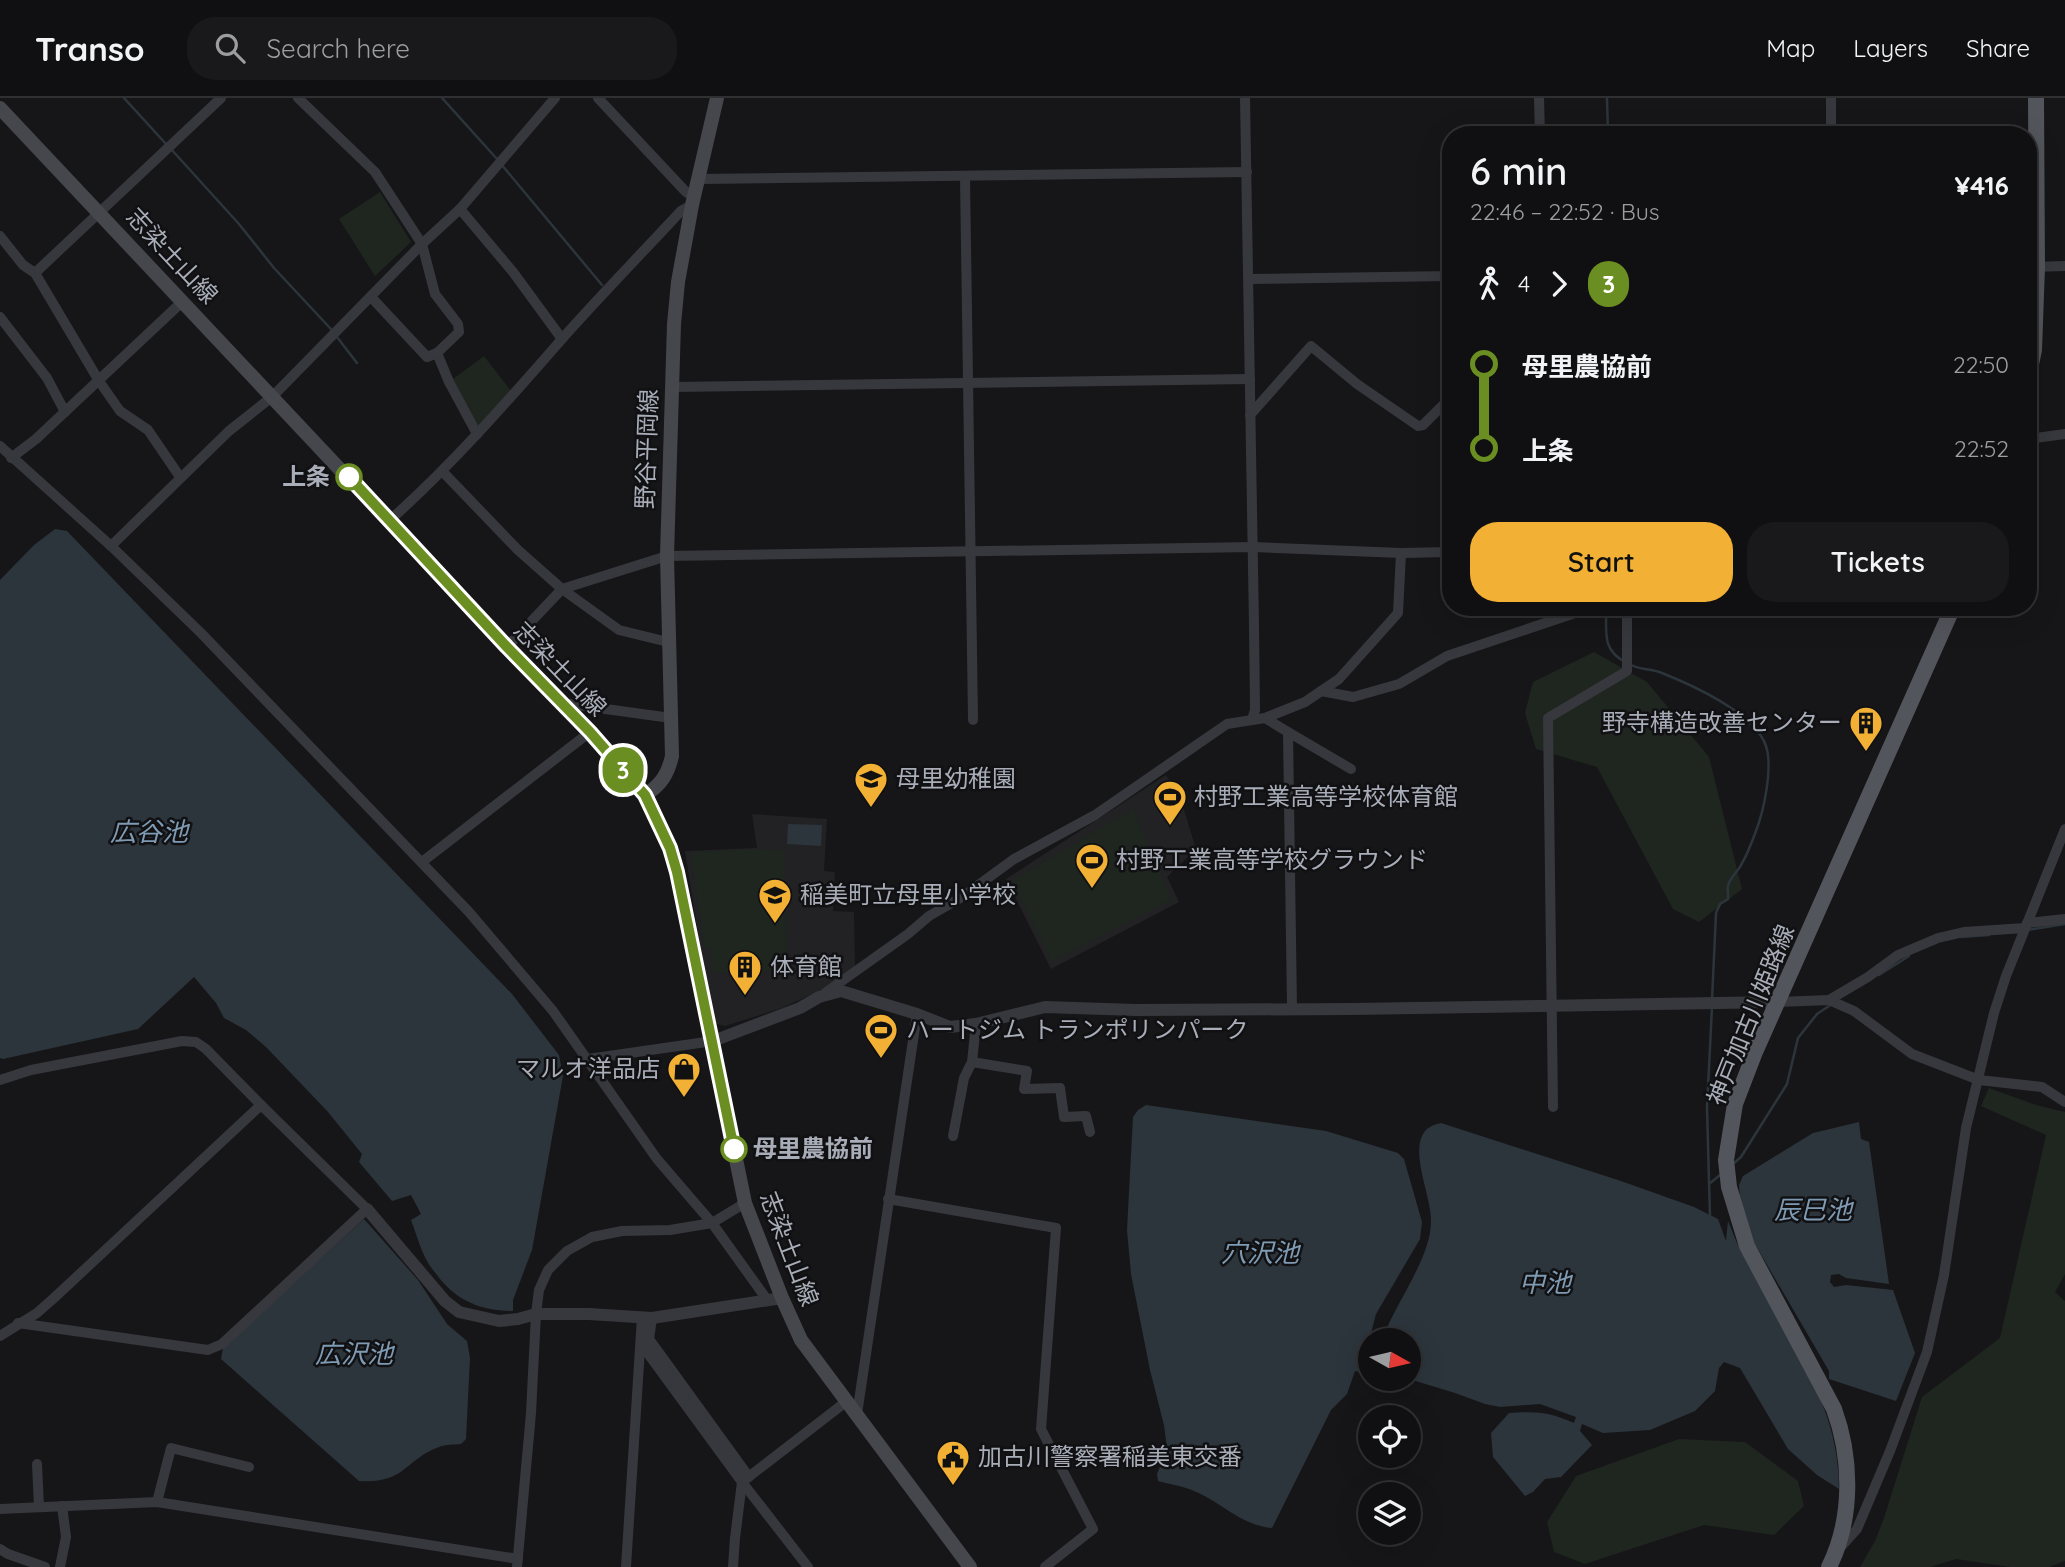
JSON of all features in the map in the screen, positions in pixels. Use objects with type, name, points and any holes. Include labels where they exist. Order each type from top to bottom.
[{"type":"main road","name":"野谷平岡線","points":[[645,795],[664,779],[672,756],[667,556],[674,324],[678,282],[693,201],[717,98]]},
{"type":"main road","points":[[2035,126],[2036,98]]},
{"type":"main road","name":"志染土山線","points":[[0,108],[590,732],[645,795],[670,848],[677,872],[745,1203],[775,1300],[801,1340],[970,1567]]},
{"type":"main road","name":"神戸加古川姫路線","points":[[1832,1560],[1845,1519],[1847,1475],[1842,1432],[1834,1409],[1747,1246],[1729,1187],[1726,1160],[1735,1104],[1777,1002],[1949,616]]},
{"type":"street","points":[[35,273],[221,98]]},
{"type":"street","points":[[298,98],[375,172],[422,244],[435,294],[458,324],[459,332],[437,353],[427,357],[371,297]]},
{"type":"street","points":[[111,546],[229,430],[272,396],[460,209],[555,98]]},
{"type":"street","points":[[389,521],[429,485],[693,201],[598,98]]},
{"type":"street","points":[[1245,98],[1255,710],[1252,720]]},
{"type":"street","points":[[1539,98],[1540,126]]},
{"type":"street","points":[[1830,98],[1831,126]]},
{"type":"street","points":[[698,179],[1247,172]]},
{"type":"street","points":[[965,177],[973,720]]},
{"type":"street","points":[[460,209],[513,272],[562,339]]},
{"type":"street","points":[[0,236],[23,265],[35,273],[99,382],[120,411],[148,430],[180,477]]},
{"type":"street","points":[[2037,267],[2065,266]]},
{"type":"street","points":[[1249,279],[1442,276]]},
{"type":"street","points":[[11,458],[99,382],[183,301]]},
{"type":"street","points":[[0,317],[47,378],[65,412]]},
{"type":"street","points":[[1250,415],[1311,346],[1357,384],[1418,426],[1423,425],[1442,406]]},
{"type":"street","points":[[437,353],[477,434]]},
{"type":"street","points":[[672,387],[1250,379]]},
{"type":"street","points":[[2037,438],[2065,434]]},
{"type":"street","points":[[0,446],[111,546],[201,633],[499,945],[553,1011],[657,1159],[775,1300]]},
{"type":"street","points":[[442,471],[510,542],[562,589],[620,630],[668,642]]},
{"type":"street","points":[[507,647],[562,589],[667,556],[1253,547],[1442,552]]},
{"type":"street","points":[[588,1059],[713,1041],[800,1008],[1014,859],[1095,815],[1227,724],[1265,718],[1305,702],[1339,679],[1398,613],[1401,553]]},
{"type":"street","points":[[1321,691],[1353,696],[1399,684],[1447,656],[1566,616]]},
{"type":"street","points":[[1553,1107],[1548,718],[1627,671],[1626,616]]},
{"type":"street","points":[[562,703],[671,718]]},
{"type":"street","points":[[1265,718],[1351,769]]},
{"type":"street","points":[[422,862],[590,732]]},
{"type":"street","points":[[1287,732],[1292,1008]]},
{"type":"street","points":[[1832,1560],[1857,1529],[1927,1352],[1944,1275],[1966,1128],[1994,1013],[2065,829]]},
{"type":"street","points":[[1829,1000],[1898,955],[1938,938],[2065,919]]},
{"type":"street","points":[[819,997],[841,991],[950,1027],[976,1024],[1045,1007],[1193,1010],[1829,1000],[1854,1011],[1912,1054],[1979,1080],[2042,1087],[2065,1102]]},
{"type":"street","points":[[858,1414],[917,1014]]},
{"type":"street","points":[[953,1136],[964,1078],[972,1062],[976,1024]]},
{"type":"street","points":[[0,1080],[31,1070],[182,1041],[195,1042],[206,1049],[367,1209],[445,1301],[459,1311],[486,1320],[518,1319],[536,1314],[647,1318],[775,1300]]},
{"type":"street","points":[[972,1062],[1027,1071],[1024,1089],[1060,1088],[1064,1116],[1086,1116],[1090,1132]]},
{"type":"street","points":[[0,1336],[37,1313],[54,1298],[261,1105]]},
{"type":"street","points":[[888,1199],[1056,1228],[1041,1429],[1093,1529],[1045,1567]]},
{"type":"street","points":[[0,1508],[157,1502],[517,1563],[531,1413],[538,1290],[548,1270],[567,1251],[592,1237],[622,1231],[670,1230],[712,1223],[745,1203]]},
{"type":"street","points":[[18,1323],[208,1350],[222,1344],[367,1209]]},
{"type":"street","points":[[626,1567],[641,1344],[647,1318]]},
{"type":"street","points":[[647,1318],[649,1339],[808,1567]]},
{"type":"street","points":[[641,1344],[746,1480]]},
{"type":"street","points":[[733,1567],[735,1538],[746,1480],[847,1401]]},
{"type":"street","points":[[157,1502],[171,1448],[249,1467]]},
{"type":"street","points":[[37,1464],[39,1507]]},
{"type":"street","points":[[60,1567],[66,1536],[62,1506]]},
{"type":"street","points":[[0,1549],[45,1567]]},
{"type":"shaded area","points":[[380,192],[411,242],[375,276],[339,219]]},
{"type":"shaded area","points":[[484,356],[514,395],[477,434],[449,382]]},
{"type":"shaded area","points":[[1594,652],[1647,682],[1709,757],[1742,889],[1699,922],[1673,909],[1597,767],[1536,749],[1525,713],[1533,682]]},
{"type":"shaded area","name":"村野工業高等学校グラウンド","points":[[1166,775],[1180,797],[1196,849],[1167,877],[1179,902],[1051,969],[1006,879]]},
{"type":"shaded area","name":"村野工業高等学校グラウンド","points":[[1133,809],[1172,899],[1052,961],[1012,881]]},
{"type":"shaded area","name":"稲美町立母里小学校","points":[[752,814],[827,819],[824,871],[835,872],[833,911],[854,912],[855,968],[827,987],[782,1008],[725,1026],[712,1023],[685,851],[757,848]]},
{"type":"shaded area","points":[[758,849],[785,851],[786,970],[713,973],[710,946],[704,947],[691,852]]},
{"type":"shaded area","points":[[1989,1088],[2065,1112],[2065,1274],[2055,1292],[2065,1301],[2065,1561],[2049,1567],[2010,1567],[1956,1559],[1930,1567],[1860,1567],[1884,1518],[1922,1397],[2000,1338],[2046,1135],[1981,1106]]},
{"type":"shaded area","points":[[1679,1439],[1745,1442],[1798,1481],[1804,1506],[1774,1535],[1704,1525],[1585,1564],[1554,1552],[1547,1522],[1576,1476]]},
{"type":"water","name":"広谷池","points":[[55,529],[67,531],[512,994],[559,1055],[563,1076],[532,1250],[513,1300],[513,1311],[472,1304],[447,1287],[430,1266],[420,1246],[411,1220],[421,1214],[411,1195],[392,1201],[359,1162],[362,1154],[328,1112],[267,1048],[246,1030],[224,1018],[216,1003],[194,977],[138,1029],[0,1058],[0,580],[34,545]]},
{"type":"water","points":[[788,824],[822,825],[821,846],[787,844]]},
{"type":"water","name":"穴沢池","points":[[1146,1105],[1326,1131],[1398,1153],[1404,1159],[1422,1222],[1420,1239],[1376,1314],[1372,1328],[1358,1328],[1358,1372],[1355,1371],[1347,1394],[1331,1410],[1272,1528],[1250,1523],[1194,1491],[1158,1481],[1157,1474],[1167,1449],[1131,1274],[1127,1230],[1133,1117]]},
{"type":"water","name":"辰巳池","points":[[1859,1122],[1861,1139],[1869,1142],[1889,1284],[1846,1278],[1839,1274],[1831,1275],[1830,1282],[1834,1287],[1846,1285],[1893,1290],[1915,1353],[1896,1401],[1829,1379],[1829,1371],[1752,1239],[1740,1198],[1739,1185],[1743,1176],[1813,1133]]},
{"type":"water","name":"中池","points":[[1441,1123],[1694,1207],[1718,1219],[1726,1241],[1728,1221],[1737,1243],[1815,1385],[1835,1445],[1839,1489],[1817,1475],[1788,1449],[1740,1368],[1724,1362],[1719,1368],[1715,1391],[1695,1411],[1650,1430],[1603,1433],[1582,1424],[1580,1431],[1592,1445],[1561,1477],[1545,1479],[1533,1492],[1525,1496],[1493,1457],[1491,1433],[1509,1413],[1543,1413],[1574,1423],[1576,1417],[1540,1404],[1500,1407],[1485,1404],[1421,1383],[1421,1328],[1387,1328],[1419,1265],[1430,1234],[1430,1210],[1419,1153],[1423,1134]]},
{"type":"water","name":"広沢池","points":[[364,1219],[418,1280],[447,1324],[467,1341],[470,1358],[466,1439],[461,1444],[442,1446],[428,1452],[396,1475],[375,1481],[359,1481],[221,1359],[223,1348]]},
{"type":"waterway","points":[[124,98],[166,144]]},
{"type":"waterway","points":[[442,98],[497,159]]},
{"type":"waterway","points":[[1607,98],[1608,126]]},
{"type":"waterway","points":[[171,149],[330,328],[357,363]]},
{"type":"waterway","points":[[501,164],[602,285]]},
{"type":"waterway","points":[[1606,616],[1609,645],[1617,657],[1625,662]]},
{"type":"waterway","points":[[1631,665],[1662,673],[1721,702],[1749,722],[1766,746],[1768,777],[1759,822],[1745,857],[1728,885],[1728,899],[1720,904],[1716,913],[1712,1000]]},
{"type":"waterway","points":[[2027,930],[2065,924]]},
{"type":"waterway","points":[[1961,937],[1989,935]]},
{"type":"waterway","points":[[1879,975],[1909,956]]},
{"type":"waterway","points":[[1733,1164],[1741,1157],[1787,1084],[1798,1038],[1817,1014],[1832,1004]]},
{"type":"waterway","points":[[1710,1217],[1707,1107],[1712,1007]]},
{"type":"waterway","points":[[1709,1184],[1720,1175]]},
{"type":"bus line","name":"3","points":[[349,477],[590,732],[645,795],[670,848],[677,872],[734,1149]]},
{"type":"place","name":"上条","points":[[349,477]]},
{"type":"place","name":"野寺構造改善センター","points":[[1866,753]]},
{"type":"place","name":"母里幼稚園","points":[[871,809]]},
{"type":"place","name":"村野工業高等学校体育館","points":[[1170,827]]},
{"type":"place","name":"村野工業高等学校グラウンド","points":[[1092,890]]},
{"type":"place","name":"稲美町立母里小学校","points":[[775,925]]},
{"type":"place","name":"体育館","points":[[745,997]]},
{"type":"place","name":"ハートジム トランポリンパーク","points":[[881,1060]]},
{"type":"place","name":"マルオ洋品店","points":[[684,1099]]},
{"type":"place","name":"母里農協前","points":[[734,1149]]},
{"type":"place","name":"加古川警察署稲美東交番","points":[[953,1487]]}]
